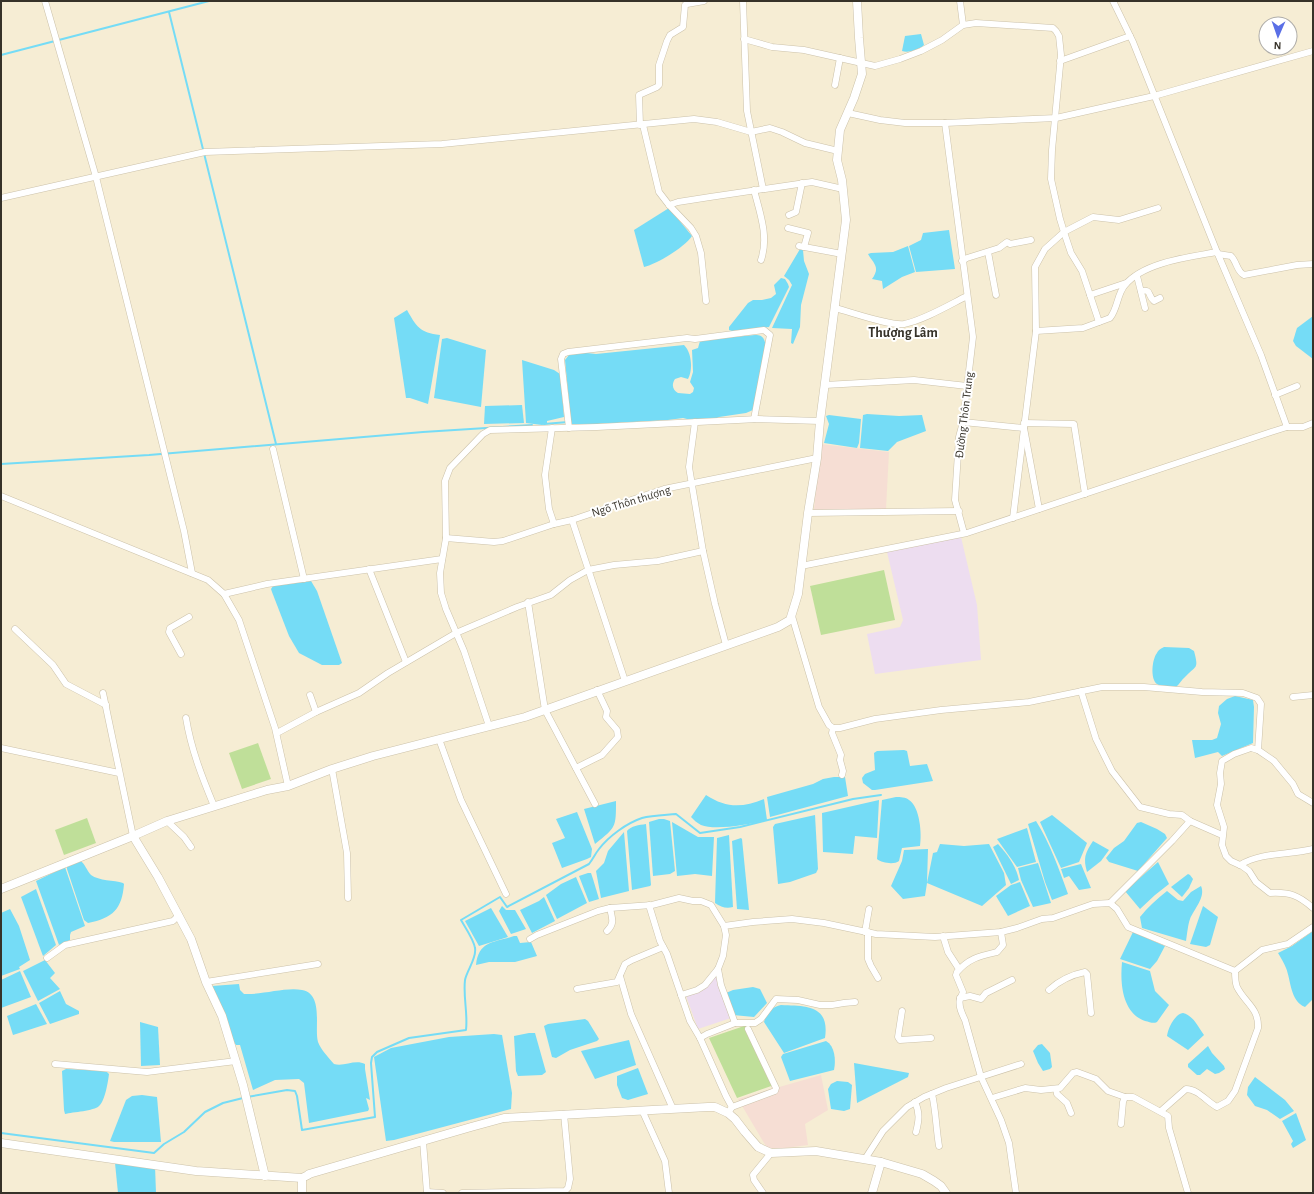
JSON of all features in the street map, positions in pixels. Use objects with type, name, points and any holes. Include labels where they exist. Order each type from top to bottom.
[{"type":"street","points":[[45,1],[96,176],[184,531],[192,573]]},
{"type":"street","points":[[704,1],[685,5],[683,27],[670,35],[660,59],[659,85],[639,95],[641,125],[659,192],[691,228],[696,236],[702,254],[706,301]]},
{"type":"street","points":[[743,1],[747,112],[762,189]]},
{"type":"street","points":[[1,889],[167,821],[267,790],[288,786],[332,769],[373,756],[525,717],[597,690],[778,627],[790,620],[798,594],[808,512],[817,458],[820,421],[846,220],[844,189],[837,160],[840,130],[848,114],[862,74],[857,1]]},
{"type":"street","points":[[960,1],[963,25]]},
{"type":"street","points":[[1113,1],[1130,36],[1217,253],[1261,355],[1287,427]]},
{"type":"street","points":[[744,39],[772,47],[804,50],[875,66],[900,59],[942,40],[963,25],[976,23],[1053,28],[1056,30],[1059,36],[1060,61],[1052,150],[1052,179],[1064,232],[1071,253],[1082,271],[1099,322]]},
{"type":"street","points":[[1060,61],[1130,36]]},
{"type":"street","points":[[848,114],[905,123],[945,123],[1056,118],[1154,96],[1313,51]]},
{"type":"street","points":[[835,85],[840,58]]},
{"type":"street","points":[[1,198],[205,152],[442,144],[694,120],[717,122],[751,132],[770,128],[805,143],[838,152]]},
{"type":"street","name":"Đường Thôn Trung","points":[[945,123],[973,337],[959,437],[955,500],[964,533]]},
{"type":"street","points":[[669,205],[685,201],[802,182],[812,182],[844,189]]},
{"type":"street","points":[[789,215],[796,212],[802,182]]},
{"type":"street","points":[[754,190],[761,215],[765,240],[761,260]]},
{"type":"street","points":[[1013,518],[1036,331],[1035,267],[1046,249],[1064,232],[1093,217],[1119,220],[1158,208]]},
{"type":"street","points":[[788,228],[808,233],[802,247],[842,254]]},
{"type":"street","points":[[962,261],[967,258],[1000,248],[1007,242],[1010,244],[1031,240]]},
{"type":"street","points":[[988,252],[996,295]]},
{"type":"street","points":[[1090,295],[1126,283],[1158,264],[1217,253],[1231,256],[1235,261],[1239,272],[1244,275],[1252,275],[1292,266],[1313,264]]},
{"type":"street","points":[[1137,276],[1145,308]]},
{"type":"street","points":[[1036,331],[1083,328],[1110,318],[1121,290],[1126,283]]},
{"type":"street","points":[[1141,291],[1148,291],[1154,301],[1160,298]]},
{"type":"street","points":[[835,308],[892,324],[904,324],[925,316],[967,296]]},
{"type":"street","points":[[569,428],[561,359],[563,354],[568,352],[687,338],[695,339],[764,330],[770,335],[754,419]]},
{"type":"street","points":[[825,385],[914,380],[967,386]]},
{"type":"street","points":[[1275,395],[1297,386]]},
{"type":"street","points":[[489,726],[464,651],[446,609],[441,593],[440,572],[446,538],[445,481],[450,468],[483,434],[490,430],[569,428],[754,419],[820,421]]},
{"type":"street","points":[[695,422],[689,467],[703,551],[726,645]]},
{"type":"street","points":[[962,422],[1024,425],[1074,424],[1085,494]]},
{"type":"street","points":[[801,566],[964,533],[1287,427],[1303,427],[1313,423]]},
{"type":"street","points":[[1024,425],[1039,509]]},
{"type":"street","points":[[552,428],[544,475],[554,524]]},
{"type":"street","points":[[273,449],[304,578]]},
{"type":"street","name":"Ngõ Thôn thượng","points":[[446,538],[494,542],[503,541],[554,524],[572,520],[664,489],[817,458]]},
{"type":"street","points":[[1,496],[208,580],[224,594],[239,620],[277,733],[288,786]]},
{"type":"street","points":[[808,512],[959,511]]},
{"type":"street","points":[[572,520],[625,681]]},
{"type":"street","points":[[277,733],[316,712],[359,693],[388,673],[456,633],[528,602],[552,595],[570,580],[588,570],[614,565],[658,561],[703,551]]},
{"type":"street","points":[[224,594],[267,584],[442,558]]},
{"type":"street","points":[[369,569],[406,662]]},
{"type":"street","points":[[528,602],[545,710],[595,804]]},
{"type":"street","points":[[792,616],[819,706],[829,725],[833,728],[840,728],[875,719],[941,710],[1029,702],[1102,687],[1144,687],[1202,692],[1244,693],[1260,700],[1258,750]]},
{"type":"street","points":[[181,654],[169,632],[170,628],[189,617]]},
{"type":"street","points":[[16,629],[53,665],[66,684],[106,705]]},
{"type":"street","points":[[576,768],[602,755],[618,738],[617,730],[606,717],[607,711],[597,690]]},
{"type":"street","points":[[1081,691],[1096,739],[1112,771],[1140,807],[1182,815],[1190,821],[1222,835]]},
{"type":"street","points":[[103,693],[133,836],[158,877],[191,939],[206,982],[222,1016],[246,1098],[265,1176]]},
{"type":"street","points":[[310,695],[316,712]]},
{"type":"street","points":[[1293,697],[1313,695]]},
{"type":"street","points":[[186,718],[188,733],[198,766],[214,806]]},
{"type":"street","points":[[833,728],[832,733],[841,755],[840,760],[842,775]]},
{"type":"street","points":[[439,739],[461,800],[506,894]]},
{"type":"street","points":[[1,748],[119,773]]},
{"type":"street","points":[[1313,803],[1298,794],[1293,784],[1274,761],[1258,750],[1250,748],[1234,754],[1222,761],[1220,773],[1221,784],[1217,804],[1224,827],[1222,845],[1226,856],[1231,862],[1249,871],[1256,882],[1270,893],[1285,892],[1300,897],[1313,908]]},
{"type":"street","points":[[332,769],[347,853],[348,898]]},
{"type":"street","points":[[167,821],[184,837],[191,847]]},
{"type":"street","points":[[724,926],[792,919],[824,923],[866,932],[895,935],[943,936],[1001,932],[1042,919],[1059,916],[1093,904],[1110,903],[1190,821]]},
{"type":"street","points":[[1240,866],[1249,860],[1260,857],[1298,853],[1313,849]]},
{"type":"street","points":[[530,939],[591,914],[610,908],[649,905],[680,898],[694,901],[701,900],[711,906],[724,926],[726,935],[723,956],[718,969],[705,984],[697,990],[681,995]]},
{"type":"street","points":[[1110,903],[1117,909],[1128,927],[1235,971]]},
{"type":"street","points":[[649,905],[660,941],[667,954],[690,1021],[700,1038],[726,1096],[730,1110],[744,1132],[758,1147],[771,1153],[816,1151],[881,1162],[922,1174],[934,1181],[946,1193]]},
{"type":"street","points":[[607,931],[612,927],[610,908]]},
{"type":"street","points":[[868,909],[866,932],[868,959],[878,978]]},
{"type":"street","points":[[48,958],[65,945],[173,921],[179,915]]},
{"type":"street","points":[[1235,971],[1262,950],[1288,944],[1313,927]]},
{"type":"street","points":[[1001,932],[1003,945],[998,952],[975,958],[959,969],[956,975],[962,992],[960,1006],[981,1077],[992,1098],[1009,1143],[1016,1193]]},
{"type":"street","points":[[943,936],[948,952],[959,969]]},
{"type":"street","points":[[577,989],[617,982],[625,964],[663,947]]},
{"type":"street","points":[[206,982],[318,964]]},
{"type":"street","points":[[718,969],[721,985],[735,1024]]},
{"type":"street","points":[[1161,1111],[1186,1089],[1196,1092],[1217,1107],[1228,1101],[1235,1091],[1258,1028],[1258,1019],[1257,1013],[1237,987],[1235,981],[1235,971]]},
{"type":"street","points":[[1049,990],[1065,978],[1074,974],[1085,972],[1087,974],[1091,1013]]},
{"type":"street","points":[[620,976],[631,1014],[674,1108]]},
{"type":"street","points":[[960,998],[970,996],[981,999],[986,993],[1012,980]]},
{"type":"street","points":[[700,1038],[735,1024],[755,1023],[761,1019],[776,999],[798,1000],[820,1005],[855,1002]]},
{"type":"street","points":[[902,1011],[898,1037],[900,1040],[932,1038]]},
{"type":"street","points":[[1,1143],[196,1171],[265,1176],[306,1175],[504,1118],[674,1108],[715,1107],[730,1110],[775,1091],[776,1088],[748,1029]]},
{"type":"street","points":[[55,1064],[147,1072],[236,1061]]},
{"type":"street","points":[[865,1159],[883,1131],[907,1107],[915,1102],[932,1094],[1021,1064]]},
{"type":"street","points":[[992,1098],[1025,1088],[1041,1090],[1056,1089],[1063,1085],[1073,1073],[1077,1072],[1096,1079],[1108,1091],[1125,1097],[1133,1097],[1168,1116],[1169,1128],[1188,1193]]},
{"type":"street","points":[[1056,1089],[1057,1094],[1067,1103],[1071,1113]]},
{"type":"street","points":[[932,1094],[935,1107],[935,1123],[939,1146]]},
{"type":"street","points":[[1121,1124],[1123,1102],[1125,1097]]},
{"type":"street","points":[[915,1102],[919,1118],[916,1132]]},
{"type":"street","points":[[642,1110],[665,1162],[669,1193]]},
{"type":"street","points":[[462,1193],[569,1190],[570,1179],[564,1114]]},
{"type":"street","points":[[424,1141],[427,1193],[443,1193]]},
{"type":"street","points":[[763,1193],[754,1180],[753,1175],[771,1153]]},
{"type":"street","points":[[872,1193],[881,1162]]},
{"type":"street","points":[[302,1193],[306,1175]]},
{"type":"shaded area","points":[[820,444],[889,452],[886,509],[814,510]]},
{"type":"shaded area","points":[[961,537],[977,605],[981,660],[875,674],[867,634],[900,627],[903,620],[887,552]]},
{"type":"shaded area","points":[[717,973],[731,1018],[698,1029],[686,996]]},
{"type":"shaded area","points":[[821,1075],[828,1110],[805,1124],[808,1145],[785,1148],[768,1148],[738,1099]]},
{"type":"green space","points":[[884,570],[895,620],[821,635],[810,586]]},
{"type":"green space","points":[[258,743],[271,779],[242,789],[229,753]]},
{"type":"green space","points":[[87,818],[96,843],[64,855],[55,830]]},
{"type":"green space","points":[[747,1025],[774,1085],[737,1098],[709,1038]]},
{"type":"water","points":[[921,34],[924,45],[913,51],[902,51],[905,36]]},
{"type":"water","points":[[669,208],[692,236],[683,245],[670,254],[644,267],[634,230]]},
{"type":"water","points":[[949,230],[955,269],[916,272],[909,246],[921,240],[923,233]]},
{"type":"water","points":[[908,246],[915,272],[902,277],[883,289],[882,281],[872,279],[875,275],[876,268],[868,254],[893,252]]},
{"type":"water","points":[[800,249],[803,250],[804,261],[809,274],[801,305],[800,327],[793,344],[791,343],[792,329],[772,328],[792,285],[784,276]]},
{"type":"water","points":[[781,278],[785,279],[789,287],[769,327],[732,331],[729,330],[729,327],[748,303],[753,300],[771,298],[776,294],[774,285]]},
{"type":"water","points":[[407,310],[419,328],[433,334],[440,335],[428,404],[406,398],[394,318]]},
{"type":"water","points":[[1313,316],[1313,359],[1296,346],[1293,341],[1297,328]]},
{"type":"water","points":[[755,335],[763,338],[766,346],[753,410],[746,413],[719,417],[715,419],[683,418],[581,425],[571,423],[565,360],[569,355],[578,352],[596,354],[684,345],[689,352],[691,362],[690,375],[688,379],[681,377],[675,379],[673,385],[674,389],[678,393],[690,394],[693,392],[694,388],[690,382],[693,372],[692,350],[698,348],[700,341]]},
{"type":"water","points":[[447,338],[486,350],[481,407],[434,398],[442,339]]},
{"type":"water","points":[[522,360],[554,370],[560,374],[564,417],[547,421],[547,424],[542,425],[526,423]]},
{"type":"water","points":[[522,405],[524,423],[484,424],[485,406]]},
{"type":"water","points":[[829,415],[861,419],[859,443],[857,448],[824,443],[829,424],[826,416]]},
{"type":"water","points":[[863,415],[899,416],[922,415],[926,431],[897,442],[888,451],[860,448]]},
{"type":"water","points":[[311,581],[317,591],[342,663],[339,665],[322,665],[299,653],[289,636],[271,589],[273,586]]},
{"type":"water","points":[[1164,647],[1189,648],[1194,651],[1196,667],[1176,687],[1159,685],[1153,678],[1152,669],[1155,656],[1160,649]]},
{"type":"water","points":[[1235,696],[1253,700],[1253,743],[1222,756],[1218,752],[1195,758],[1192,740],[1212,740],[1217,738],[1221,724],[1218,713],[1219,706],[1227,699]]},
{"type":"water","points":[[877,751],[907,751],[910,766],[927,764],[933,781],[875,790],[872,790],[863,783],[862,778],[865,774],[875,770],[874,753]]},
{"type":"water","points":[[845,777],[848,796],[770,817],[767,797],[813,784],[823,779]]},
{"type":"water","points":[[706,795],[720,802],[734,805],[748,804],[764,799],[767,820],[744,825],[724,827],[707,827],[701,825],[691,817]]},
{"type":"water","points":[[896,797],[908,799],[916,808],[921,835],[920,846],[902,848],[899,861],[897,862],[882,862],[877,859],[882,800]]},
{"type":"water","points":[[879,800],[877,838],[855,836],[853,854],[823,852],[822,813]]},
{"type":"water","points":[[616,801],[615,822],[611,830],[595,844],[584,809]]},
{"type":"water","points":[[577,812],[592,849],[591,857],[562,868],[552,843],[565,838],[556,819]]},
{"type":"water","points":[[815,815],[818,869],[816,873],[790,882],[778,884],[773,827],[775,824]]},
{"type":"water","points":[[1052,815],[1087,843],[1079,862],[1061,868],[1040,822]]},
{"type":"water","points":[[659,819],[670,821],[675,871],[670,874],[653,876],[649,822]]},
{"type":"water","points":[[1036,821],[1050,847],[1068,894],[1052,900],[1045,882],[1028,824]]},
{"type":"water","points":[[672,822],[698,837],[714,837],[712,876],[695,874],[677,876]]},
{"type":"water","points":[[1141,822],[1157,829],[1165,834],[1167,838],[1138,871],[1109,862],[1106,858],[1114,848],[1124,841],[1137,823]]},
{"type":"water","points":[[646,824],[651,885],[632,890],[627,831],[638,825]]},
{"type":"water","points":[[1027,828],[1036,862],[1017,867],[997,839]]},
{"type":"water","points":[[624,832],[629,891],[601,898],[596,871],[604,863],[608,851]]},
{"type":"water","points":[[729,835],[733,907],[726,908],[715,903],[717,838]]},
{"type":"water","points":[[741,838],[749,910],[737,909],[732,841]]},
{"type":"water","points":[[1093,841],[1109,850],[1101,861],[1087,872],[1085,863],[1086,856]]},
{"type":"water","points":[[940,844],[964,846],[989,844],[1004,873],[1006,885],[982,906],[927,883],[933,853],[937,852]]},
{"type":"water","points":[[998,844],[1011,861],[1018,875],[1019,880],[1011,884],[993,847]]},
{"type":"water","points":[[928,849],[925,896],[903,899],[891,886],[902,861],[904,850]]},
{"type":"water","points":[[79,860],[94,877],[124,884],[121,900],[115,911],[104,918],[88,923],[84,920],[67,869],[67,865]]},
{"type":"water","points":[[1158,862],[1169,884],[1140,909],[1125,891]]},
{"type":"water","points":[[1038,863],[1051,903],[1033,907],[1021,880],[1018,868]]},
{"type":"water","points":[[1081,864],[1091,888],[1079,890],[1069,876],[1064,878],[1061,869]]},
{"type":"water","points":[[65,867],[85,926],[71,932],[70,940],[59,945],[36,881]]},
{"type":"water","points":[[591,873],[599,899],[589,902],[579,876]]},
{"type":"water","points":[[1188,874],[1193,879],[1189,888],[1182,897],[1171,887]]},
{"type":"water","points":[[576,877],[587,903],[557,919],[546,895],[561,884]]},
{"type":"water","points":[[1020,882],[1030,906],[1008,916],[996,896],[1011,885]]},
{"type":"water","points":[[1201,886],[1201,899],[1190,919],[1186,941],[1142,928],[1140,917],[1167,891],[1178,900],[1183,901],[1191,892]]},
{"type":"water","points":[[36,889],[56,945],[43,956],[21,897]]},
{"type":"water","points":[[544,897],[555,921],[532,933],[520,910]]},
{"type":"water","points":[[502,906],[506,910],[515,910],[526,929],[511,934],[499,911]]},
{"type":"water","points":[[1203,906],[1218,917],[1210,945],[1206,947],[1190,944]]},
{"type":"water","points":[[491,908],[508,937],[479,946],[465,921]]},
{"type":"water","points":[[10,909],[19,926],[30,960],[19,967],[20,969],[1,976],[1,913]]},
{"type":"water","points":[[1313,931],[1313,999],[1305,1007],[1296,1000],[1288,973],[1278,953],[1292,946]]},
{"type":"water","points":[[1133,932],[1165,946],[1157,961],[1150,969],[1120,959]]},
{"type":"water","points":[[517,936],[520,943],[531,942],[537,956],[515,962],[489,962],[476,965],[480,951],[484,947],[494,942]]},
{"type":"water","points":[[45,960],[55,973],[50,978],[60,989],[38,1001],[23,971]]},
{"type":"water","points":[[1122,962],[1150,971],[1155,991],[1169,1005],[1157,1022],[1154,1023],[1145,1021],[1137,1017],[1131,1011],[1122,988]]},
{"type":"water","points":[[20,971],[31,997],[1,1008],[1,980]]},
{"type":"water","points":[[239,984],[240,990],[244,994],[295,989],[309,993],[316,1005],[318,1042],[325,1054],[334,1064],[338,1065],[357,1062],[365,1064],[370,1100],[366,1098],[369,1109],[368,1111],[309,1123],[304,1083],[299,1079],[275,1080],[253,1090],[240,1045],[236,1045],[234,1042],[212,986]]},
{"type":"water","points":[[753,987],[760,989],[767,1003],[754,1017],[733,1015],[726,993],[733,990]]},
{"type":"water","points":[[60,991],[66,1004],[79,1011],[79,1014],[50,1024],[39,1003]]},
{"type":"water","points":[[36,1004],[47,1024],[13,1035],[7,1016]]},
{"type":"water","points":[[781,1005],[807,1007],[820,1013],[824,1019],[826,1027],[825,1038],[784,1053],[764,1022],[770,1011]]},
{"type":"water","points":[[1183,1013],[1187,1014],[1193,1019],[1204,1035],[1188,1050],[1167,1036],[1172,1022],[1177,1016]]},
{"type":"water","points":[[585,1019],[588,1021],[599,1039],[570,1050],[556,1058],[552,1057],[544,1026],[548,1024]]},
{"type":"water","points":[[140,1022],[158,1027],[160,1065],[141,1066]]},
{"type":"water","points":[[535,1033],[546,1072],[542,1075],[518,1076],[516,1071],[514,1036]]},
{"type":"water","points":[[494,1034],[502,1035],[512,1093],[511,1109],[386,1141],[374,1057],[391,1048],[449,1037]]},
{"type":"water","points":[[629,1040],[636,1065],[595,1079],[581,1051]]},
{"type":"water","points":[[826,1041],[833,1050],[835,1062],[834,1070],[790,1081],[781,1057],[783,1054]]},
{"type":"water","points":[[1042,1044],[1050,1053],[1052,1067],[1043,1071],[1033,1051],[1038,1045]]},
{"type":"water","points":[[1208,1046],[1225,1069],[1215,1074],[1207,1069],[1200,1075],[1197,1075],[1188,1067],[1188,1064]]},
{"type":"water","points":[[854,1063],[909,1073],[908,1077],[857,1103]]},
{"type":"water","points":[[638,1068],[648,1094],[628,1100],[622,1098],[617,1085],[617,1076]]},
{"type":"water","points":[[66,1069],[106,1071],[109,1074],[105,1096],[99,1106],[88,1110],[65,1114],[62,1071]]},
{"type":"water","points":[[1255,1077],[1285,1100],[1294,1111],[1280,1119],[1267,1110],[1255,1106],[1247,1095],[1248,1087]]},
{"type":"water","points":[[837,1081],[848,1082],[852,1085],[850,1109],[844,1111],[831,1109],[828,1089],[831,1084]]},
{"type":"water","points":[[142,1095],[157,1097],[161,1142],[110,1141],[126,1100],[132,1096]]},
{"type":"water","points":[[1296,1113],[1306,1140],[1293,1148],[1291,1144],[1293,1141],[1282,1121]]},
{"type":"water","points":[[115,1163],[155,1166],[156,1193],[118,1193]]},
{"type":"waterway","points":[[1,55],[209,1]]},
{"type":"waterway","points":[[169,12],[276,444]]},
{"type":"waterway","points":[[544,424],[568,422]]},
{"type":"waterway","points":[[1,464],[149,455],[423,432],[532,425]]},
{"type":"waterway","points":[[247,1097],[287,1090],[295,1091],[302,1130],[375,1117],[371,1063],[372,1057],[377,1052],[409,1038],[466,1030],[465,980],[475,956],[475,948],[473,941],[461,920],[500,897],[507,907],[589,864],[608,839],[636,820],[650,816],[676,814],[700,833],[740,827],[853,799],[881,795]]},
{"type":"waterway","points":[[1,1133],[154,1153],[164,1144],[184,1132],[205,1112],[223,1103],[243,1098]]},
{"type":"district","name":"Thượng Lâm","points":[[903,332]]}]
